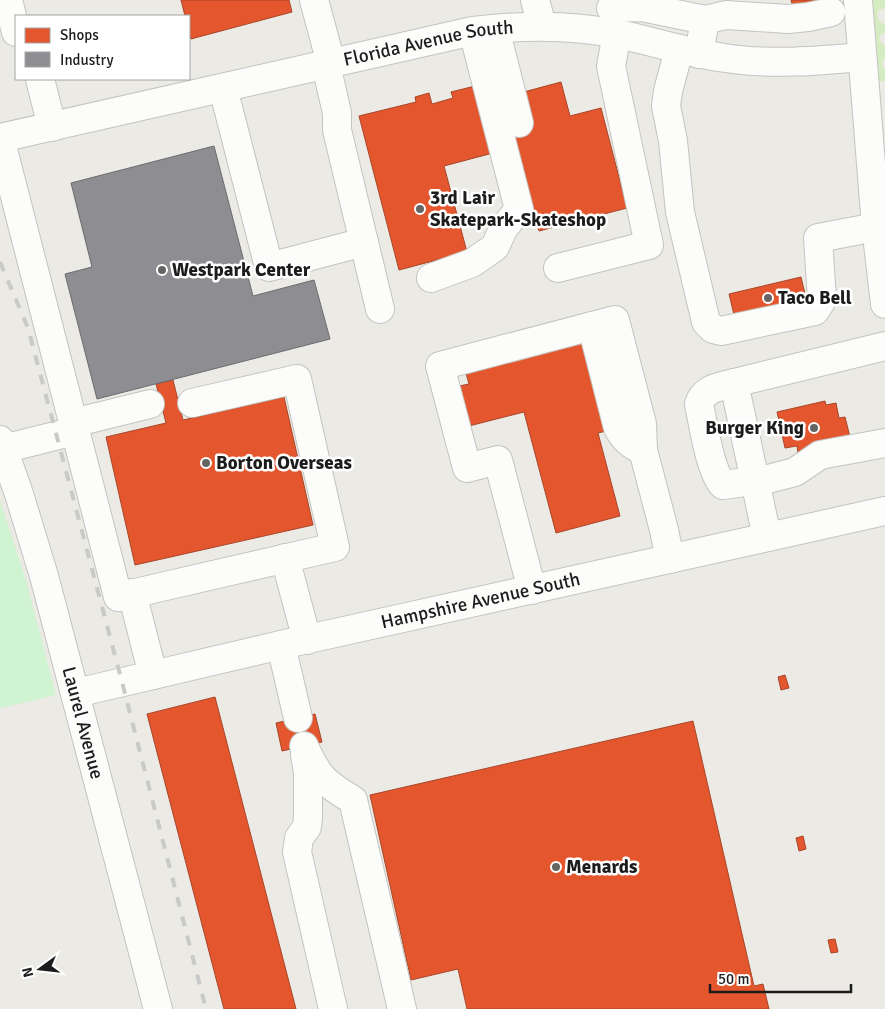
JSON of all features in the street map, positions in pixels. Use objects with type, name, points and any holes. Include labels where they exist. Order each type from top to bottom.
[{"type":"street","points":[[8,0],[15,28]]},
{"type":"street","points":[[314,0],[337,113],[337,130],[380,309]]},
{"type":"street","points":[[535,0],[542,26]]},
{"type":"street","points":[[858,0],[876,227],[885,304]]},
{"type":"street","points":[[558,268],[648,245],[611,66],[614,21],[642,7],[705,20],[726,16],[798,18],[831,12]]},
{"type":"street","points":[[705,20],[689,52],[670,81],[666,106],[680,212],[706,322],[713,329],[722,331],[815,311],[822,300],[818,238],[876,227]]},
{"type":"street","name":"Florida Avenue South","points":[[0,138],[484,30],[542,26],[578,28],[614,21],[689,52],[726,59],[788,61],[862,57]]},
{"type":"street","points":[[484,30],[519,123]]},
{"type":"street","points":[[431,278],[472,264],[495,247],[503,229],[519,209],[484,30]]},
{"type":"street","points":[[40,80],[52,127]]},
{"type":"street","points":[[223,88],[269,267],[364,242]]},
{"type":"street","points":[[0,138],[118,597],[335,546],[297,379],[192,403]]},
{"type":"street","points":[[532,590],[498,460],[467,468],[440,366],[615,320],[642,424],[643,450],[670,559]]},
{"type":"street","points":[[885,346],[734,383],[706,392],[701,397],[699,404],[714,469],[718,480],[723,485],[755,481],[795,472],[820,455],[885,443]]},
{"type":"street","points":[[734,383],[767,537]]},
{"type":"street","points":[[2,444],[74,427],[150,404]]},
{"type":"street","name":"Laurel Avenue","points":[[2,444],[44,576],[158,1009]]},
{"type":"street","name":"Hampshire Avenue South","points":[[76,693],[885,511]]},
{"type":"street","points":[[285,558],[294,643],[298,718]]},
{"type":"street","points":[[132,593],[153,675]]},
{"type":"street","points":[[333,1009],[297,852],[299,838],[307,827],[308,816],[308,772],[304,746],[315,770],[331,788],[353,800],[402,1009]]},
{"type":"green space","points":[[873,0],[885,0],[885,8],[878,10],[877,14],[879,21],[885,25],[885,32],[880,36],[879,40],[885,46],[885,57],[881,64],[885,69],[885,81],[879,81]]},
{"type":"green space","points":[[0,500],[27,584],[56,695],[0,708]]},
{"type":"building: Shops","points":[[181,0],[289,0],[292,12],[191,39],[190,15],[185,15]]},
{"type":"building: Shops","points":[[791,0],[824,0],[793,7]]},
{"type":"building: Shops","points":[[561,82],[570,116],[601,108],[627,208],[539,231],[513,131],[520,93]]},
{"type":"building: Shops","name":"3rd Lair Skatepark-Skateshop","points":[[475,86],[493,153],[444,166],[467,252],[399,270],[359,116],[416,102],[415,97],[429,93],[432,104],[453,98],[451,92]]},
{"type":"building: Shops","name":"Taco Bell","points":[[801,277],[807,302],[736,323],[729,294]]},
{"type":"building: Shops","points":[[582,340],[631,425],[598,433],[620,516],[556,533],[524,412],[465,427],[454,387],[469,384],[465,370]]},
{"type":"building: Shops","name":"Borton Overseas","points":[[173,380],[183,420],[284,397],[313,525],[135,565],[106,437],[166,423],[156,384]]},
{"type":"building: Shops","name":"Burger King","points":[[825,401],[826,405],[836,403],[839,418],[845,417],[850,437],[844,442],[798,453],[797,446],[785,448],[777,412]]},
{"type":"building: Shops","points":[[785,675],[789,688],[781,690],[778,677]]},
{"type":"building: Shops","points":[[215,697],[296,1009],[224,1009],[147,714]]},
{"type":"building: Shops","points":[[315,714],[322,742],[282,751],[276,723]]},
{"type":"building: Shops","name":"Menards","points":[[693,721],[754,986],[763,984],[769,1009],[467,1009],[458,969],[411,980],[370,795]]},
{"type":"building: Shops","points":[[803,836],[806,849],[799,851],[796,838]]},
{"type":"building: Shops","points":[[835,939],[838,952],[831,953],[828,940]]},
{"type":"building: Industry","name":"Westpark Center","points":[[214,146],[253,296],[314,280],[330,339],[97,399],[65,274],[92,267],[71,183]]},
{"type":"railway","points":[[0,262],[28,328],[206,1009]]},
{"type":"place","name":"3rd Lair Skatepark-Skateshop","points":[[420,209]]},
{"type":"place","name":"Westpark Center","points":[[162,270]]},
{"type":"place","name":"Taco Bell","points":[[768,298]]},
{"type":"place","name":"Burger King","points":[[814,428]]},
{"type":"place","name":"Borton Overseas","points":[[206,463]]},
{"type":"place","name":"Menards","points":[[556,867]]}]
